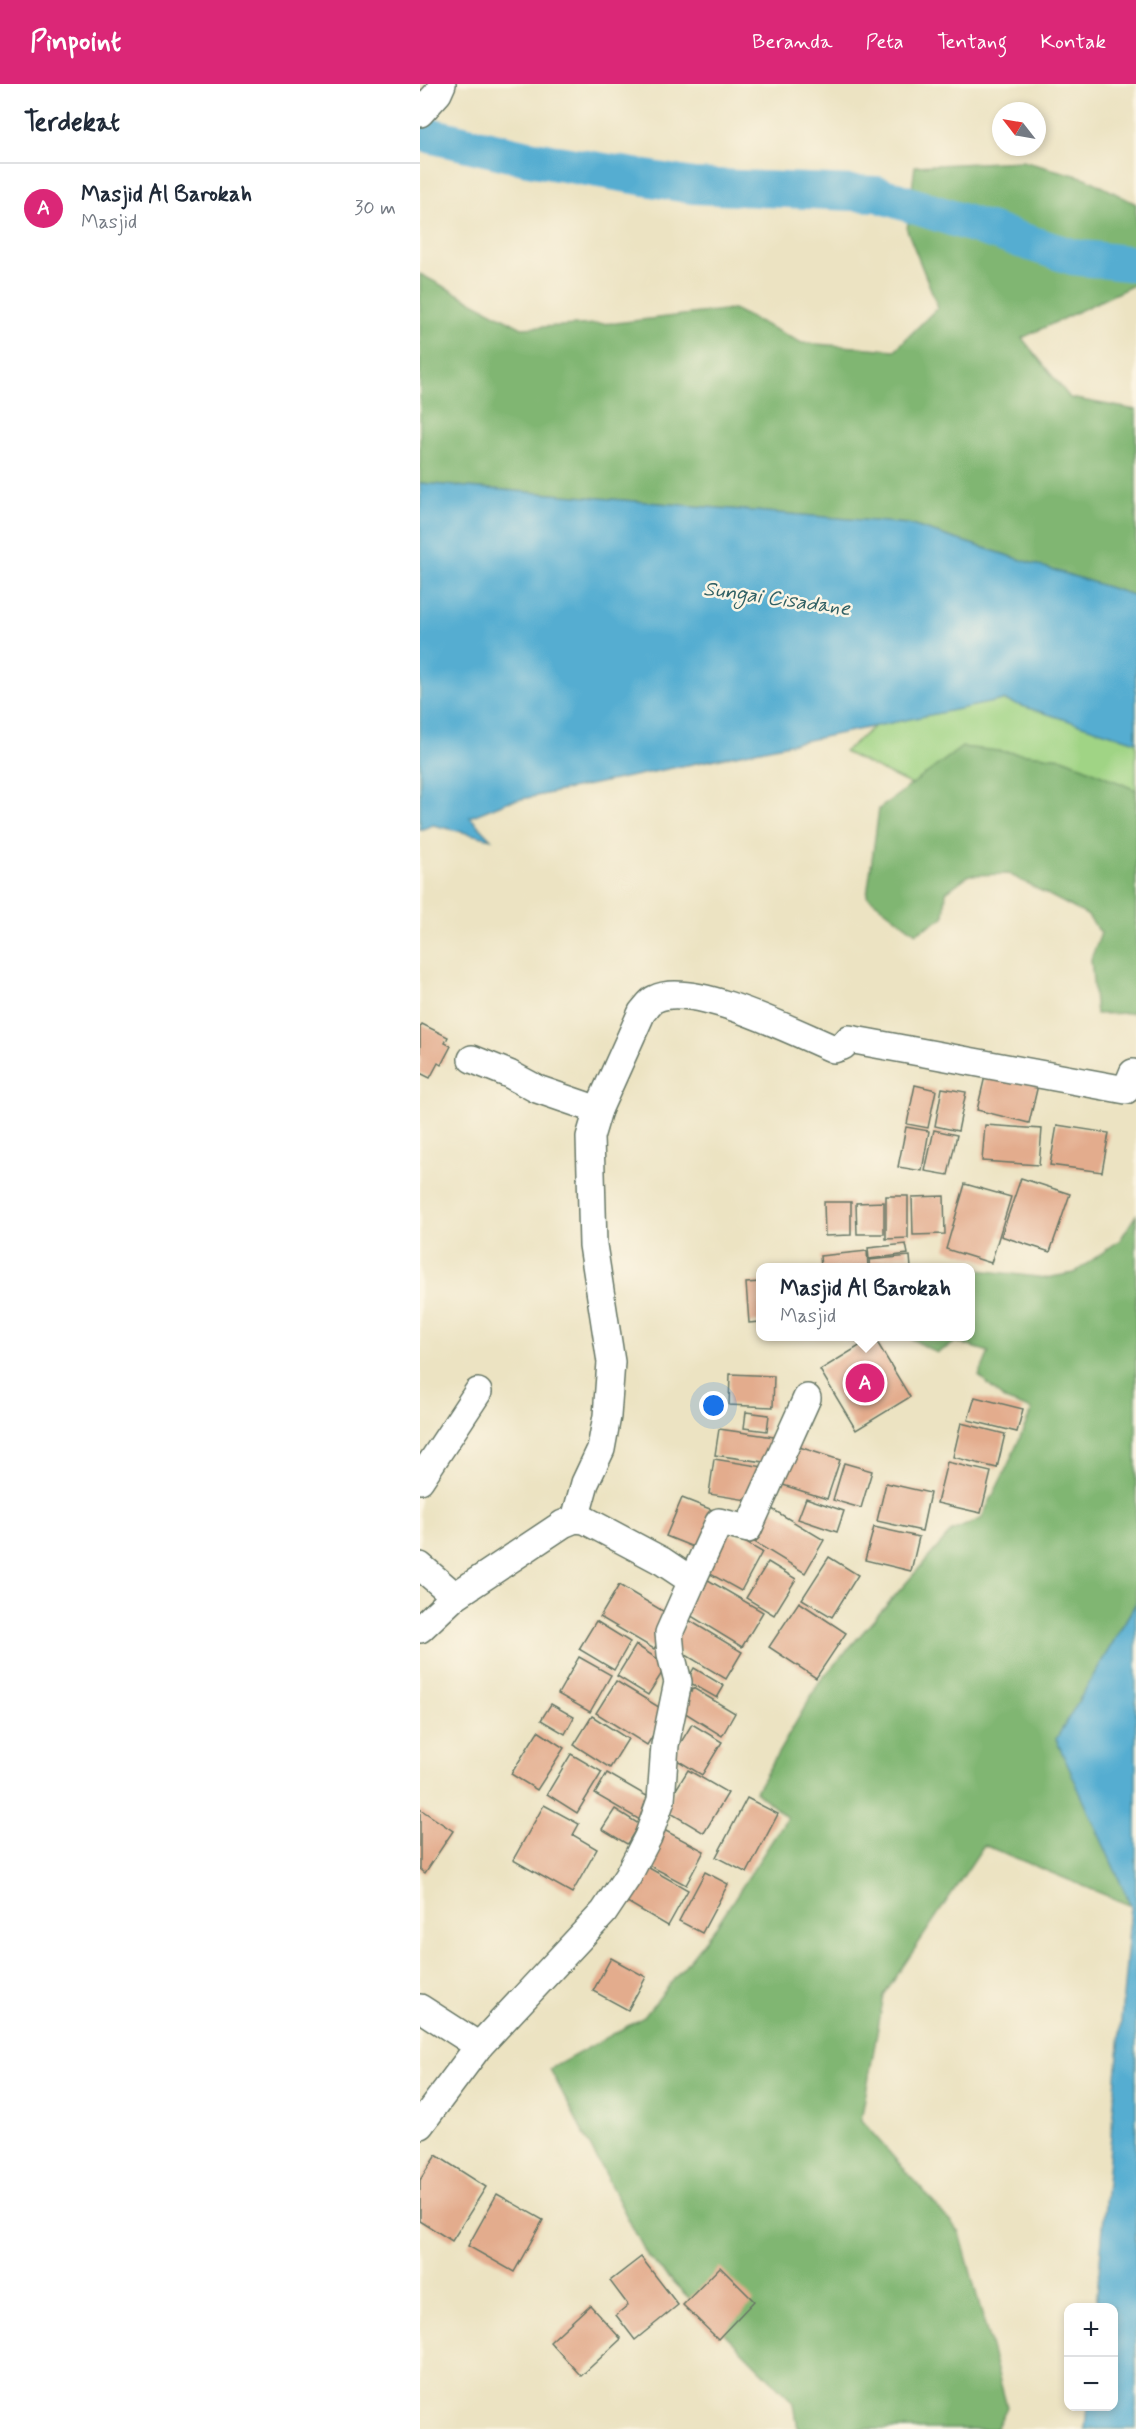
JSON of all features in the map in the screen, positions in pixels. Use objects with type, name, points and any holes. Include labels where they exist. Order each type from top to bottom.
[{"type":"street","points":[[420,113],[440,88]]},
{"type":"street","points":[[575,1519],[585,1483],[601,1449],[607,1416],[611,1362],[592,1235],[590,1137],[598,1110],[642,1012],[654,999],[680,994],[734,1006],[834,1049],[843,1046],[849,1039],[1126,1090],[1133,1073],[1136,1074]]},
{"type":"street","points":[[472,1059],[509,1074],[537,1089],[598,1110]]},
{"type":"street","points":[[420,1480],[478,1392]]},
{"type":"street","points":[[420,2125],[479,2046],[604,1912],[628,1876],[648,1837],[661,1800],[665,1745],[678,1682],[671,1654],[669,1633],[719,1522],[748,1529],[807,1398]]},
{"type":"street","points":[[420,1629],[455,1596],[563,1524],[575,1519],[585,1520],[662,1561],[692,1581]]},
{"type":"street","points":[[420,1566],[455,1596]]},
{"type":"street","points":[[420,2008],[479,2046]]},
{"type":"green space","points":[[1022,161],[1086,178],[1136,204],[1136,284],[1022,338],[1070,398],[1136,410],[1136,596],[908,524],[420,483],[420,274],[522,328],[616,323],[733,309],[802,343],[895,350],[938,307],[907,230],[915,166]]},
{"type":"green space","points":[[944,667],[1136,720],[1136,820],[924,791],[844,752]]},
{"type":"green space","points":[[962,747],[1063,758],[1136,790],[1136,1007],[1131,1013],[1096,1014],[1091,959],[1101,933],[1087,915],[1009,874],[969,875],[946,892],[944,917],[916,933],[867,896],[879,809]]},
{"type":"green space","points":[[1136,1215],[1136,1603],[1057,1739],[1132,1906],[984,1845],[884,1995],[861,2120],[960,2233],[1007,2407],[996,2429],[798,2429],[794,2403],[648,2257],[550,2069],[644,2017],[717,1925],[787,1818],[756,1791],[820,1681],[952,1531],[981,1519],[1032,1410],[1005,1400],[979,1376],[989,1352],[956,1342],[937,1353],[915,1341],[975,1341],[975,1270],[1046,1278],[1074,1273],[1120,1240]]},
{"type":"water","name":"Sungai Cisadane","points":[[420,483],[908,524],[1136,596],[1136,742],[1003,700],[507,802],[470,817],[491,839],[433,825],[420,830]]},
{"type":"water","points":[[1136,1603],[1136,2429],[1085,2429],[1087,2411],[1118,2411],[1118,2303],[1096,2303],[1131,1906],[1056,1739]]},
{"type":"building","points":[[422,1024],[448,1037],[445,1043],[451,1046],[441,1065],[438,1063],[430,1078],[420,1073],[420,1027]]},
{"type":"building","points":[[986,1072],[1038,1085],[1029,1123],[977,1110]]},
{"type":"building","points":[[915,1085],[936,1090],[928,1128],[907,1124]]},
{"type":"building","points":[[942,1088],[966,1092],[958,1131],[935,1126]]},
{"type":"building","points":[[985,1125],[1042,1129],[1039,1165],[982,1161]]},
{"type":"building","points":[[1057,1125],[1109,1133],[1102,1172],[1050,1165]]},
{"type":"building","points":[[906,1127],[929,1131],[922,1171],[898,1167]]},
{"type":"building","points":[[934,1130],[957,1135],[948,1175],[925,1171]]},
{"type":"building","points":[[1021,1178],[1070,1194],[1050,1252],[1001,1236]]},
{"type":"building","points":[[965,1184],[1011,1197],[991,1263],[946,1249]]},
{"type":"building","points":[[886,1196],[908,1196],[908,1238],[886,1239]]},
{"type":"building","points":[[944,1196],[945,1234],[913,1235],[912,1197]]},
{"type":"building","points":[[824,1202],[851,1202],[851,1235],[825,1236]]},
{"type":"building","points":[[884,1202],[884,1234],[857,1234],[856,1203]]},
{"type":"building","points":[[906,1244],[908,1254],[869,1259],[868,1248]]},
{"type":"building","points":[[867,1251],[868,1263],[821,1263],[820,1256]]},
{"type":"building","points":[[910,1256],[911,1263],[869,1263],[869,1260]]},
{"type":"building","points":[[756,1282],[756,1322],[749,1323],[746,1283]]},
{"type":"building","points":[[867,1341],[876,1341],[910,1397],[856,1430],[820,1370]]},
{"type":"building","points":[[730,1374],[774,1376],[773,1407],[729,1405]]},
{"type":"building","points":[[975,1397],[1023,1409],[1017,1432],[968,1420]]},
{"type":"building","points":[[746,1412],[769,1415],[767,1431],[744,1428]]},
{"type":"building","points":[[961,1423],[1005,1434],[997,1468],[953,1457]]},
{"type":"building","points":[[719,1429],[781,1438],[777,1464],[715,1455]]},
{"type":"building","points":[[796,1446],[840,1460],[827,1499],[783,1485]]},
{"type":"building","points":[[714,1459],[764,1467],[759,1502],[709,1494]]},
{"type":"building","points":[[947,1462],[991,1472],[981,1513],[937,1503]]},
{"type":"building","points":[[844,1463],[872,1471],[861,1508],[833,1500]]},
{"type":"building","points":[[886,1483],[930,1493],[922,1531],[877,1521]]},
{"type":"building","points":[[682,1498],[720,1513],[703,1551],[666,1536]]},
{"type":"building","points":[[806,1498],[844,1511],[837,1532],[798,1519]]},
{"type":"building","points":[[767,1506],[824,1540],[805,1573],[748,1538]]},
{"type":"building","points":[[874,1527],[919,1537],[911,1571],[865,1560]]},
{"type":"building","points":[[727,1532],[762,1552],[741,1591],[705,1571]]},
{"type":"building","points":[[829,1557],[858,1575],[832,1617],[802,1599]]},
{"type":"building","points":[[768,1562],[796,1579],[774,1615],[746,1598]]},
{"type":"building","points":[[703,1577],[763,1612],[742,1647],[683,1611]]},
{"type":"building","points":[[619,1585],[673,1617],[654,1649],[600,1617]]},
{"type":"building","points":[[799,1602],[846,1633],[816,1678],[769,1647]]},
{"type":"building","points":[[687,1619],[742,1652],[726,1679],[671,1646]]},
{"type":"building","points":[[596,1621],[630,1642],[614,1670],[579,1649]]},
{"type":"building","points":[[636,1645],[667,1665],[648,1695],[617,1676]]},
{"type":"building","points":[[579,1657],[611,1675],[590,1712],[558,1694]]},
{"type":"building","points":[[694,1668],[724,1686],[717,1698],[687,1681]]},
{"type":"building","points":[[616,1681],[667,1712],[647,1745],[596,1713]]},
{"type":"building","points":[[693,1688],[735,1713],[722,1736],[679,1709]]},
{"type":"building","points":[[551,1704],[574,1717],[565,1734],[541,1720]]},
{"type":"building","points":[[592,1716],[628,1739],[610,1768],[574,1745]]},
{"type":"building","points":[[692,1724],[722,1742],[702,1775],[672,1757]]},
{"type":"building","points":[[538,1731],[564,1748],[537,1790],[511,1774]]},
{"type":"building","points":[[571,1754],[602,1772],[577,1813],[547,1794]]},
{"type":"building","points":[[688,1770],[728,1793],[704,1833],[664,1809]]},
{"type":"building","points":[[607,1773],[652,1799],[640,1820],[595,1794]]},
{"type":"building","points":[[747,1798],[778,1814],[747,1873],[716,1857]]},
{"type":"building","points":[[544,1805],[579,1824],[573,1835],[597,1849],[572,1893],[513,1860]]},
{"type":"building","points":[[420,1809],[453,1831],[425,1873],[420,1869]]},
{"type":"building","points":[[615,1809],[639,1824],[627,1844],[602,1829]]},
{"type":"building","points":[[662,1829],[704,1851],[686,1885],[643,1862]]},
{"type":"building","points":[[642,1864],[688,1890],[668,1926],[622,1899]]},
{"type":"building","points":[[705,1872],[728,1884],[702,1933],[679,1921]]},
{"type":"building","points":[[611,1958],[646,1977],[628,2010],[593,1991]]},
{"type":"building","points":[[436,2155],[486,2187],[452,2241],[420,2221],[420,2180]]},
{"type":"building","points":[[497,2194],[543,2220],[514,2272],[468,2246]]},
{"type":"building","points":[[641,2257],[678,2305],[635,2340],[616,2315],[628,2305],[610,2281]]},
{"type":"building","points":[[720,2267],[754,2301],[718,2339],[683,2305]]},
{"type":"building","points":[[590,2305],[621,2339],[581,2376],[550,2342]]},
{"type":"waterway","points":[[420,133],[528,158],[693,186],[877,194],[1073,257],[1136,264]]},
{"type":"place","name":"Masjid Al Barokah","points":[[865,1383]]}]
